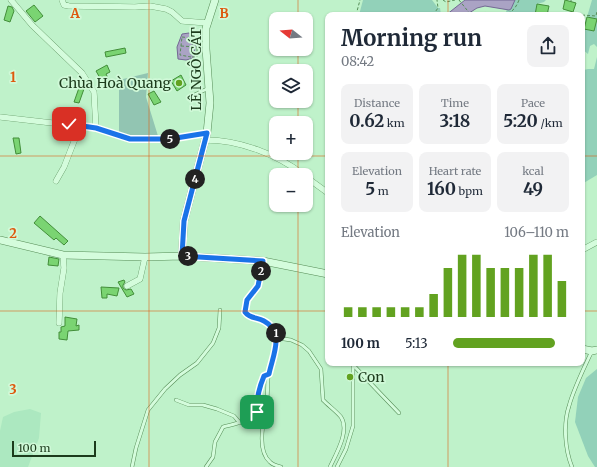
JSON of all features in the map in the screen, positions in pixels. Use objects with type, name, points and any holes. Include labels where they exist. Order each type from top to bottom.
[{"type":"street","points":[[11,0],[32,25],[82,72],[94,92],[96,128]]},
{"type":"street","points":[[62,0],[64,5],[69,6],[150,6],[172,12],[182,21],[208,23]]},
{"type":"street","name":"LÊ NGÔ CÁT","points":[[182,256],[184,221],[206,136],[210,103],[206,28],[215,0]]},
{"type":"street","points":[[0,117],[96,128],[130,139],[170,139],[206,136],[255,150],[292,168]]},
{"type":"street","points":[[56,181],[64,167],[80,126]]},
{"type":"street","points":[[313,182],[325,191]]},
{"type":"street","points":[[0,240],[63,255],[145,257],[182,256],[263,261],[325,273]]},
{"type":"street","points":[[585,248],[597,242]]},
{"type":"street","points":[[59,323],[60,293],[64,268],[63,255]]},
{"type":"street","points":[[127,286],[140,279],[145,257]]},
{"type":"street","points":[[585,349],[595,351]]},
{"type":"lane","points":[[190,97],[209,88]]},
{"type":"lane","points":[[263,261],[258,286],[247,300],[245,312],[248,316],[264,321],[275,329],[277,338],[269,374],[267,400],[263,418],[262,439],[264,452],[269,462],[268,467]]},
{"type":"lane","points":[[132,467],[136,448],[148,410],[165,389],[180,375],[197,363],[213,343],[218,328],[220,310]]},
{"type":"lane","points":[[277,338],[291,340],[302,345],[309,351],[320,368],[323,400],[337,412],[342,419],[344,427],[342,440],[330,467]]},
{"type":"lane","points":[[572,467],[568,458],[566,426],[568,406],[595,351]]},
{"type":"lane","points":[[338,467],[346,449],[353,426],[354,366]]},
{"type":"lane","points":[[355,366],[399,413]]},
{"type":"lane","points":[[206,467],[213,457],[215,442],[223,427],[240,423],[254,417],[257,412],[256,401],[260,387],[264,376],[269,374]]},
{"type":"lane","points":[[176,400],[189,405],[203,405],[217,409],[234,416],[240,423]]},
{"type":"lane","points":[[269,462],[281,467]]},
{"type":"path","points":[[357,12],[360,0]]},
{"type":"path","points":[[435,12],[438,8],[436,0]]},
{"type":"path","points":[[443,0],[446,2],[455,0]]},
{"type":"path","points":[[512,12],[517,6],[519,0]]},
{"type":"path","points":[[460,1],[469,12]]},
{"type":"path","points":[[585,15],[596,16],[597,11]]},
{"type":"path","points":[[180,46],[192,47],[197,48],[197,56],[191,56],[180,55],[180,46],[182,37],[193,38],[192,47],[191,56]]},
{"type":"green space","points":[[363,0],[432,0],[438,8],[440,8],[441,12],[360,12]]},
{"type":"green space","points":[[515,0],[546,0],[537,4],[536,12],[506,12],[507,9],[509,10]]},
{"type":"green space","points":[[592,0],[597,0],[597,19],[587,17]]},
{"type":"green space","points":[[597,19],[597,47],[594,44],[590,46],[588,54],[585,52],[585,29],[594,31]]},
{"type":"green space","points":[[597,57],[597,175],[585,182],[585,70],[594,69]]},
{"type":"green space","points":[[148,73],[146,97],[158,136],[134,137],[119,132],[119,80]]},
{"type":"green space","points":[[597,369],[597,467],[595,467],[588,456],[575,422],[578,397],[586,378]]},
{"type":"green space","points":[[30,409],[41,413],[39,438],[28,467],[0,467],[0,431],[3,417],[14,412]]},
{"type":"shaded area","points":[[465,0],[515,0],[511,9],[509,10],[485,6],[477,8],[471,12],[450,12]]},
{"type":"shaded area","points":[[189,33],[196,37],[194,58],[186,60],[178,59],[177,47],[182,34]]},
{"type":"building","points":[[565,0],[576,3],[573,12],[563,9]]},
{"type":"building","points":[[537,4],[549,6],[548,12],[536,12]]},
{"type":"building","points":[[34,5],[43,16],[35,22],[26,11]]},
{"type":"building","points":[[8,6],[12,7],[14,11],[10,22],[4,20]]},
{"type":"building","points":[[587,17],[597,19],[594,31],[585,29]]},
{"type":"building","points":[[125,48],[126,53],[106,57],[105,52]]},
{"type":"building","points":[[107,65],[110,72],[106,74],[110,82],[104,85],[96,71]]},
{"type":"building","name":"Chùa Hoà Quang","points":[[181,75],[186,85],[177,91],[171,81]]},
{"type":"building","points":[[80,85],[85,86],[79,103],[74,102]]},
{"type":"building","name":"Chùa Hoà Quang","points":[[154,91],[161,102],[154,105],[148,94]]},
{"type":"building","points":[[13,138],[19,138],[21,153],[16,154]]},
{"type":"building","points":[[40,216],[68,241],[64,245],[56,238],[54,240],[34,223]]},
{"type":"building","points":[[49,257],[59,259],[58,266],[48,265]]},
{"type":"building","points":[[124,280],[125,282],[123,288],[126,290],[131,289],[134,294],[127,297],[118,282]]},
{"type":"building","points":[[101,287],[119,288],[117,296],[107,294],[107,298],[102,298]]},
{"type":"building","points":[[65,317],[77,319],[76,326],[79,325],[79,330],[68,331],[67,340],[59,339],[61,327],[65,326]]},
{"type":"place","name":"Chùa Hoà Quang","points":[[179,83]]},
{"type":"place","name":"Con","points":[[350,377]]},
{"type":"route","points":[[69,124],[96,128],[130,139],[170,139],[207,133],[184,221],[182,256],[263,261],[258,286],[247,300],[245,312],[248,316],[264,321],[275,329],[277,338],[269,374],[264,376],[256,401],[257,412]]}]
